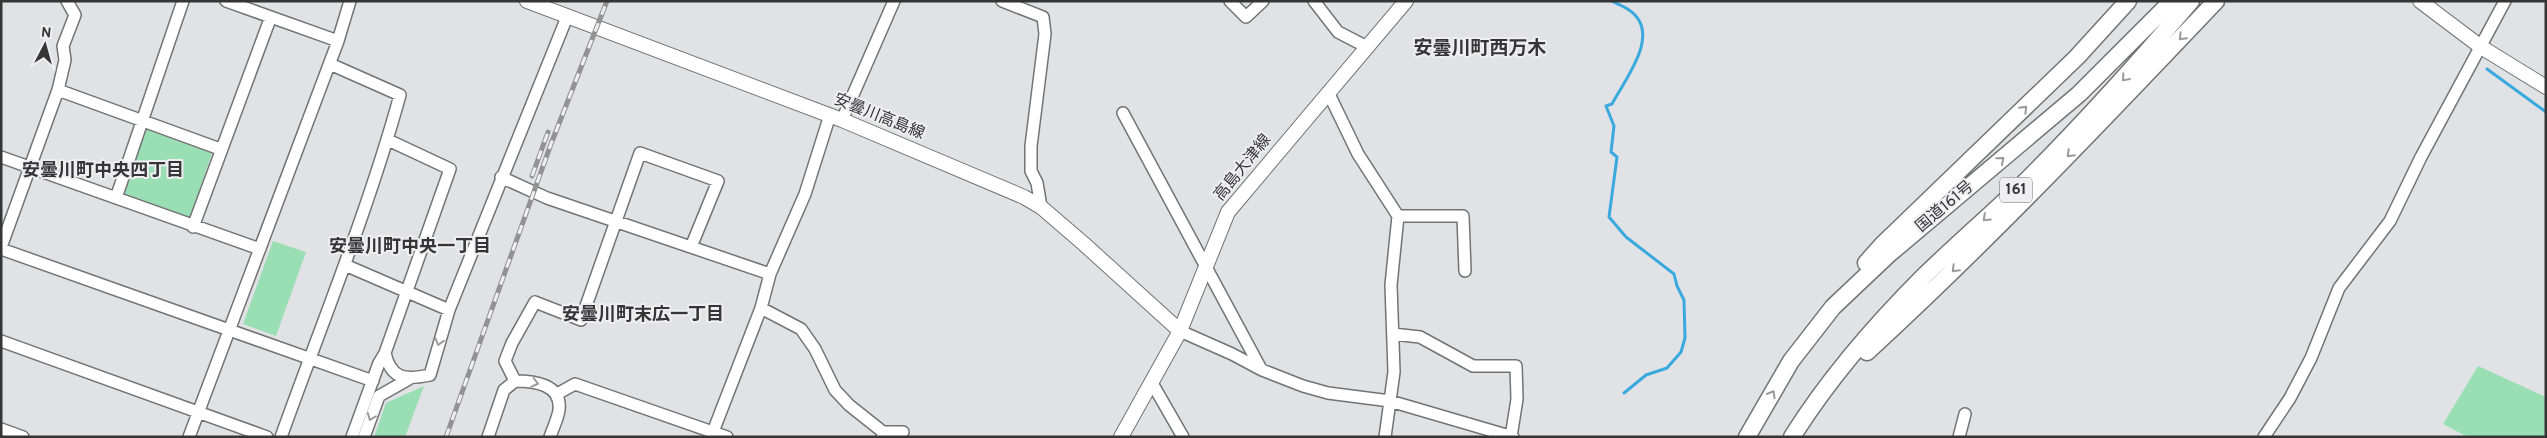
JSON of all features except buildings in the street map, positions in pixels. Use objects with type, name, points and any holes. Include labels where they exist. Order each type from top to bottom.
[{"type":"highway","points":[[1832,307],[1882,244],[2077,57],[2128,1]]},
{"type":"highway","name":"国道161号","points":[[1748,437],[1791,361],[1832,307],[1888,255],[2079,94],[2172,1]]},
{"type":"highway","name":"161","points":[[1792,437],[1816,400],[1836,374],[1923,277],[2026,180],[2113,91],[2192,1]]},
{"type":"highway","points":[[1836,374],[1852,366],[1936,289],[2088,136],[2216,1]]},
{"type":"main road","name":"安曇川高島線","points":[[527,1],[836,118],[993,183],[1041,207],[1180,331]]},
{"type":"main road","name":"高島大津線","points":[[1121,437],[1180,331],[1228,212],[1406,1]]},
{"type":"main road","points":[[2420,1],[2481,47],[2546,87]]},
{"type":"street","points":[[67,1],[75,15],[63,46],[65,60],[58,90],[1,248],[373,381]]},
{"type":"street","points":[[116,198],[183,1]]},
{"type":"street","points":[[226,1],[270,19],[338,41]]},
{"type":"street","points":[[189,437],[330,64],[350,1]]},
{"type":"street","points":[[712,434],[761,308],[770,274],[836,118],[894,1]]},
{"type":"street","points":[[1002,1],[1043,17],[1045,34],[1031,146],[1031,171],[1037,183],[1041,207]]},
{"type":"street","points":[[1230,1],[1246,17],[1263,1]]},
{"type":"street","points":[[1314,1],[1338,32],[1367,47]]},
{"type":"street","points":[[2264,437],[2290,398],[2311,358],[2339,288],[2390,221],[2421,157],[2505,1]]},
{"type":"street","points":[[364,437],[379,396],[409,379],[430,375],[449,310],[567,17]]},
{"type":"street","points":[[193,227],[220,149],[270,19]]},
{"type":"street","points":[[281,437],[345,265],[388,140],[400,94],[330,64]]},
{"type":"street","points":[[58,90],[220,149]]},
{"type":"street","points":[[1328,92],[1358,154],[1398,216],[1391,285],[1394,372],[1385,437]]},
{"type":"street","points":[[1123,113],[1262,370]]},
{"type":"street","points":[[352,437],[373,381],[386,353],[406,290],[450,169],[388,140]]},
{"type":"street","points":[[515,381],[505,361],[512,342],[535,302],[581,320],[617,223],[640,152],[718,181],[691,247]]},
{"type":"street","points":[[1,158],[260,249]]},
{"type":"street","points":[[501,177],[547,198],[770,274]]},
{"type":"street","points":[[1398,216],[1463,216],[1465,271]]},
{"type":"street","points":[[345,265],[449,310]]},
{"type":"street","points":[[761,308],[801,329],[815,349],[835,390],[849,405],[883,434],[902,432]]},
{"type":"street","points":[[1180,331],[1232,354],[1262,370],[1328,393],[1390,400],[1512,437],[1517,399],[1516,366],[1474,366],[1420,337],[1393,334]]},
{"type":"street","points":[[1,341],[267,437]]},
{"type":"street","points":[[386,353],[392,369],[409,379]]},
{"type":"street","points":[[488,437],[504,390],[515,381],[532,381],[550,388],[556,394],[560,409],[550,437]]},
{"type":"street","points":[[1152,383],[1183,437]]},
{"type":"street","points":[[556,394],[575,384],[712,434],[727,437]]},
{"type":"street","points":[[1959,437],[1965,414]]},
{"type":"street","points":[[1,429],[23,437]]},
{"type":"green space","points":[[146,129],[212,153],[189,220],[123,194]]},
{"type":"green space","points":[[273,241],[306,252],[276,336],[243,324]]},
{"type":"green space","points":[[2478,366],[2546,397],[2546,437],[2468,437],[2443,424]]},
{"type":"green space","points":[[424,386],[405,437],[374,437],[386,403]]},
{"type":"waterway","points":[[1612,1],[1629,10],[1639,20],[1643,31],[1642,43],[1632,69],[1612,104],[1606,106],[1614,126],[1611,152],[1617,157],[1609,217],[1626,237],[1674,274],[1677,286],[1684,300],[1685,338],[1681,352],[1667,368],[1646,375],[1624,393]]},
{"type":"waterway","points":[[2487,69],[2546,112]]},
{"type":"railway","points":[[446,437],[551,144],[607,1]]},
{"type":"railway","points":[[532,176],[548,132]]},
{"type":"district","name":"安曇川町西万木","points":[[1480,49]]},
{"type":"district","name":"安曇川町中央四丁目","points":[[103,171]]},
{"type":"district","name":"安曇川町中央一丁目","points":[[410,247]]},
{"type":"district","name":"安曇川町末広一丁目","points":[[643,315]]}]
